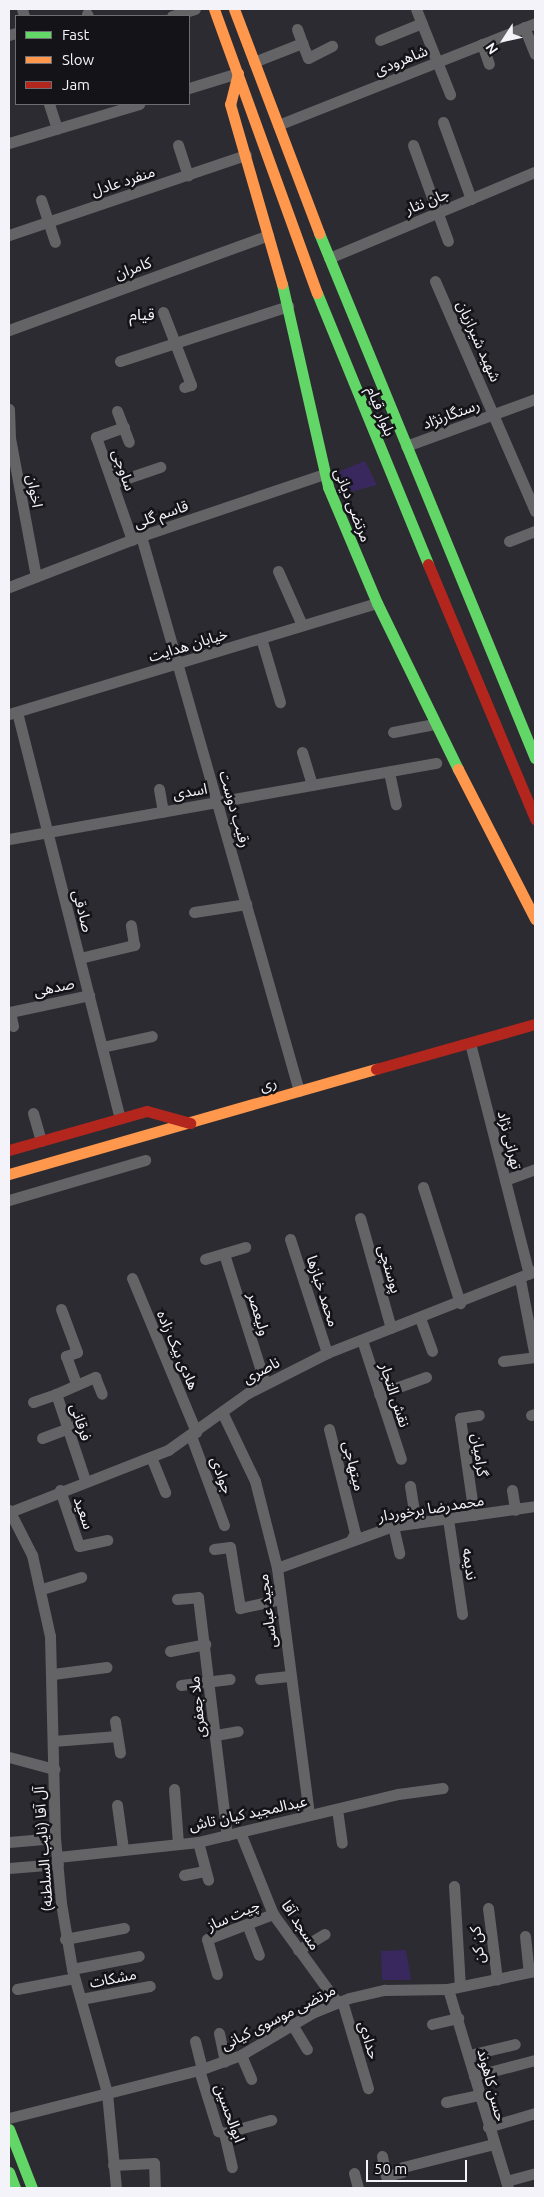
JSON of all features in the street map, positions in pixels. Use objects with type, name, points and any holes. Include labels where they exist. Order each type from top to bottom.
[{"type":"main road","name":"بلوار قیام","points":[[214,9],[313,283],[502,746],[535,819]]},
{"type":"main road","name":"بلوار قیام","points":[[234,9],[329,258],[535,758]]},
{"type":"main road","name":"مرتضی دیانی","points":[[238,73],[230,104],[288,306],[324,474],[377,603],[434,724],[535,919]]},
{"type":"main road","name":"ری","points":[[9,1174],[535,1024]]},
{"type":"main road","points":[[9,1150],[147,1111],[190,1123]]},
{"type":"main road","points":[[9,2129],[32,2188]]},
{"type":"main road","points":[[9,2172],[12,2187]]},
{"type":"street","points":[[175,15],[195,9]]},
{"type":"street","points":[[416,9],[450,94]]},
{"type":"street","points":[[380,40],[422,23]]},
{"type":"street","points":[[530,25],[535,54]]},
{"type":"street","name":"شاهرودی","points":[[278,125],[530,25]]},
{"type":"street","points":[[297,29],[308,58],[332,46]]},
{"type":"street","points":[[254,62],[302,43]]},
{"type":"street","points":[[482,44],[489,64]]},
{"type":"street","points":[[190,88],[238,73]]},
{"type":"street","points":[[49,105],[56,129]]},
{"type":"street","points":[[9,143],[136,105]]},
{"type":"street","points":[[443,122],[471,199]]},
{"type":"street","points":[[178,145],[188,175]]},
{"type":"street","points":[[413,146],[448,241]]},
{"type":"street","name":"منفرد عادل","points":[[9,235],[246,155]]},
{"type":"street","name":"جان نثار","points":[[329,258],[535,172]]},
{"type":"street","points":[[41,200],[55,242]]},
{"type":"street","name":"کامران","points":[[9,330],[268,235]]},
{"type":"street","name":"شهید شیرازیان","points":[[436,281],[496,414],[535,511]]},
{"type":"street","points":[[120,361],[288,306]]},
{"type":"street","points":[[163,312],[191,385],[184,387]]},
{"type":"street","name":"رستگارنژاد","points":[[406,446],[535,398]]},
{"type":"street","name":"اخوان","points":[[9,409],[10,438],[36,577]]},
{"type":"street","points":[[117,411],[128,442]]},
{"type":"street","name":"ساوجی","points":[[124,428],[96,437],[112,483],[137,538]]},
{"type":"street","points":[[112,483],[160,467]]},
{"type":"street","name":"قاسم گلی","points":[[9,587],[137,538],[324,474]]},
{"type":"street","points":[[509,542],[535,531]]},
{"type":"street","name":"رقیب دوست","points":[[137,538],[178,664],[299,1091]]},
{"type":"street","points":[[278,571],[302,625]]},
{"type":"street","name":"خیابان‌ هدایت","points":[[13,713],[377,603]]},
{"type":"street","points":[[261,638],[280,702]]},
{"type":"street","name":"صادقی","points":[[13,713],[48,832],[120,1118]]},
{"type":"street","points":[[393,732],[434,724]]},
{"type":"street","points":[[302,752],[312,785]]},
{"type":"street","name":"اسدی","points":[[9,839],[436,763]]},
{"type":"street","points":[[389,772],[396,804]]},
{"type":"street","points":[[159,789],[162,812]]},
{"type":"street","points":[[194,912],[246,904]]},
{"type":"street","points":[[80,958],[134,945],[131,925]]},
{"type":"street","name":"صدهی","points":[[13,1026],[10,1012],[89,995]]},
{"type":"street","points":[[102,1047],[152,1036]]},
{"type":"street","name":"تهرانی نژاد","points":[[470,1043],[528,1274],[535,1357],[504,1361]]},
{"type":"street","points":[[34,1113],[41,1141]]},
{"type":"street","points":[[9,1200],[146,1160]]},
{"type":"street","points":[[505,1180],[535,1169]]},
{"type":"street","points":[[423,1187],[460,1303]]},
{"type":"street","name":"پوستچی","points":[[360,1218],[391,1328]]},
{"type":"street","name":"محمد خبازها","points":[[290,1239],[327,1353]]},
{"type":"street","points":[[205,1260],[245,1247]]},
{"type":"street","name":"ولیعصر","points":[[224,1254],[265,1383]]},
{"type":"street","name":"ناصری","points":[[9,1511],[85,1480],[151,1457],[194,1434],[222,1412],[265,1383],[327,1353],[460,1303],[528,1274]]},
{"type":"street","name":"هادی بیک زاده","points":[[132,1278],[194,1434]]},
{"type":"street","points":[[61,1310],[77,1352],[66,1356],[76,1384]]},
{"type":"street","points":[[420,1318],[432,1351]]},
{"type":"street","name":"نقش التجار","points":[[362,1340],[401,1459]]},
{"type":"street","name":"فرقانی","points":[[85,1480],[56,1394],[95,1377],[102,1394]]},
{"type":"street","points":[[379,1394],[426,1377]]},
{"type":"street","points":[[34,1402],[56,1394]]},
{"type":"street","name":"مجید عباسی","points":[[222,1412],[255,1481],[277,1568],[289,1676],[309,1816]]},
{"type":"street","name":"گرامیان","points":[[474,1515],[460,1418],[479,1415]]},
{"type":"street","points":[[42,1438],[82,1422]]},
{"type":"street","name":"میتهاجی","points":[[329,1429],[355,1533],[352,1540]]},
{"type":"street","name":"جوادی","points":[[194,1434],[224,1525]]},
{"type":"street","points":[[151,1457],[164,1492]]},
{"type":"street","points":[[410,1486],[416,1523]]},
{"type":"street","name":"سعید","points":[[60,1490],[79,1546],[108,1540]]},
{"type":"street","points":[[512,1490],[515,1510]]},
{"type":"street","name":"محمدرضا برخوردار","points":[[277,1568],[393,1526],[535,1506]]},
{"type":"street","name":"آل آقا (نایب السلطنه)","points":[[9,1511],[32,1555],[42,1589],[53,1674],[55,1838],[66,1939],[73,1973],[107,2093],[116,2188]]},
{"type":"street","name":"ندیمه","points":[[448,1519],[462,1614]]},
{"type":"street","points":[[393,1526],[399,1553]]},
{"type":"street","points":[[214,1549],[230,1547],[240,1608],[281,1599]]},
{"type":"street","points":[[42,1589],[81,1577]]},
{"type":"street","name":"ملا جعفری","points":[[177,1599],[198,1597],[210,1682],[227,1835]]},
{"type":"street","points":[[170,1651],[205,1644]]},
{"type":"street","points":[[53,1674],[107,1667]]},
{"type":"street","points":[[260,1679],[289,1676]]},
{"type":"street","points":[[181,1685],[230,1679]]},
{"type":"street","points":[[115,1721],[120,1753]]},
{"type":"street","points":[[216,1735],[238,1731]]},
{"type":"street","points":[[53,1741],[117,1736]]},
{"type":"street","points":[[9,1757],[54,1769]]},
{"type":"street","name":"عبدالمجید کیان تاش","points":[[9,1868],[123,1849],[198,1842],[398,1794],[443,1788]]},
{"type":"street","points":[[174,1789],[178,1843]]},
{"type":"street","points":[[117,1805],[123,1849]]},
{"type":"street","points":[[337,1809],[342,1843]]},
{"type":"street","name":"مسجد آقا","points":[[240,1832],[273,1914],[298,1950],[339,2001]]},
{"type":"street","points":[[9,1842],[55,1838]]},
{"type":"street","points":[[184,1875],[206,1875],[198,1842]]},
{"type":"street","name":"حسن کاهوند","points":[[454,1886],[454,1987],[458,2018],[488,2127],[507,2184]]},
{"type":"street","name":"کن کن","points":[[488,1908],[496,1979]]},
{"type":"street","name":"چیت ساز","points":[[217,1974],[207,1939],[273,1914]]},
{"type":"street","points":[[247,1924],[258,1955]]},
{"type":"street","points":[[66,1939],[124,1928]]},
{"type":"street","points":[[298,1950],[325,1934]]},
{"type":"street","points":[[525,1936],[532,1972]]},
{"type":"street","points":[[17,1989],[139,1956]]},
{"type":"street","name":"مرتضی موسوی کیانی","points":[[9,2118],[201,2070],[241,2055],[339,2001],[386,1990],[454,1987],[532,1972]]},
{"type":"street","name":"مشکات","points":[[81,1999],[150,1986]]},
{"type":"street","name":"حدادی","points":[[339,2001],[368,2088]]},
{"type":"street","points":[[432,2024],[458,2018]]},
{"type":"street","points":[[294,2026],[307,2049]]},
{"type":"street","points":[[219,2033],[226,2061]]},
{"type":"street","points":[[195,2041],[201,2070]]},
{"type":"street","points":[[469,2056],[515,2044]]},
{"type":"street","points":[[241,2055],[250,2079]]},
{"type":"street","points":[[474,2076],[535,2060]]},
{"type":"street","name":"ابوالحسین","points":[[201,2070],[218,2131],[224,2133],[232,2167]]},
{"type":"street","points":[[446,2102],[479,2095]]},
{"type":"street","points":[[488,2127],[535,2113]]},
{"type":"street","points":[[224,2133],[271,2120]]},
{"type":"street","points":[[382,2156],[386,2176],[402,2172],[404,2167],[494,2144]]},
{"type":"street","points":[[113,2165],[154,2163],[155,2188]]},
{"type":"street","points":[[354,2173],[358,2188]]},
{"type":"street","points":[[507,2184],[535,2173]]},
{"type":"shaded area","points":[[365,461],[377,485],[343,494],[335,473]]},
{"type":"shaded area","points":[[406,1950],[411,1980],[382,1980],[381,1951]]},
{"type":"traffic: fast","points":[[319,233],[535,758]]},
{"type":"traffic: fast","points":[[282,284],[328,487],[377,603],[458,769]]},
{"type":"traffic: fast","points":[[317,293],[428,564]]},
{"type":"traffic: fast","points":[[9,2129],[32,2188]]},
{"type":"traffic: fast","points":[[9,2172],[15,2188]]},
{"type":"traffic: slow","points":[[214,9],[317,293]]},
{"type":"traffic: slow","points":[[234,9],[319,233]]},
{"type":"traffic: slow","points":[[238,73],[230,104],[282,284]]},
{"type":"traffic: slow","points":[[458,769],[535,919]]},
{"type":"traffic: slow","points":[[9,1174],[376,1069]]},
{"type":"traffic: jam","points":[[428,564],[535,819]]},
{"type":"traffic: jam","points":[[376,1069],[535,1024]]},
{"type":"traffic: jam","points":[[9,1150],[147,1111],[190,1123]]},
{"type":"district","name":"قیام","points":[[142,314]]}]
